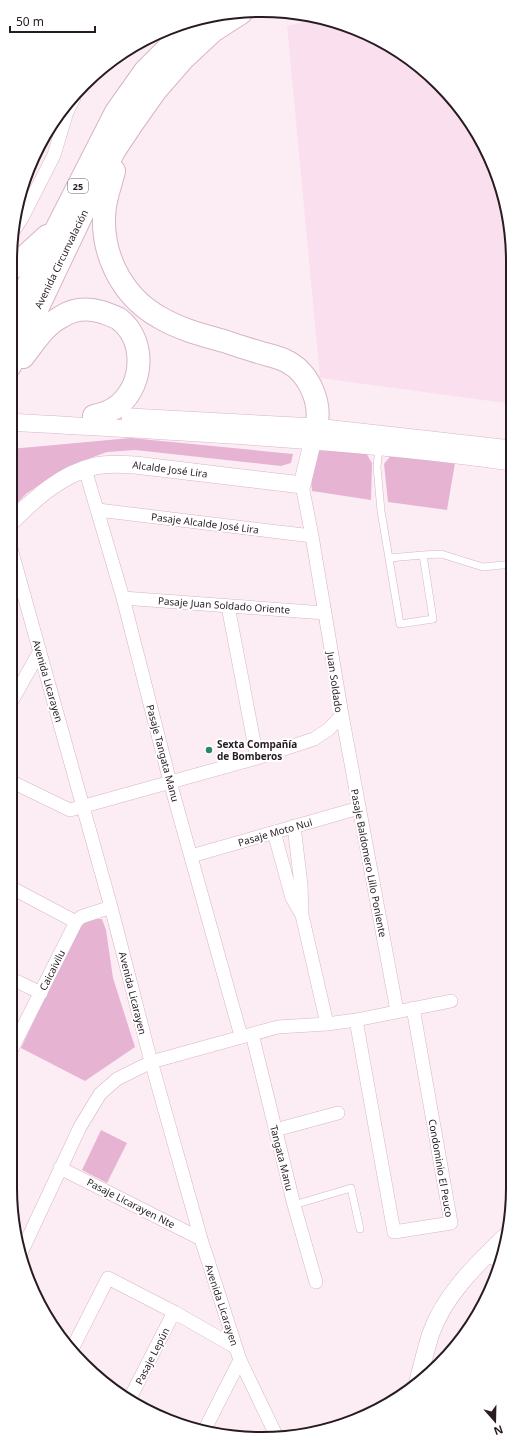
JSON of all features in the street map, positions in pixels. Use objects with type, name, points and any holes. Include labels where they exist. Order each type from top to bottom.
[{"type":"highway","name":"Avenida Circunvalación","points":[[17,351],[114,150],[156,90],[183,59],[213,31],[232,19]]},
{"type":"highway","name":"Avenida Circunvalación","points":[[17,306],[116,112],[129,91],[159,56],[194,26]]},
{"type":"highway","points":[[125,134],[108,193],[104,219],[104,232],[109,258],[121,281],[138,302],[148,310],[171,323],[288,362],[303,375],[313,391],[318,409],[318,419],[314,434]]},
{"type":"highway","points":[[17,263],[58,225]]},
{"type":"highway","points":[[17,365],[52,323],[67,313],[91,310],[197,341],[277,368],[299,384],[310,400],[314,414],[314,434]]},
{"type":"highway","points":[[94,416],[110,411],[125,399],[131,392],[138,374],[139,360],[137,346],[129,330],[118,318]]},
{"type":"street","points":[[21,220],[54,154],[66,116]]},
{"type":"street","points":[[17,410],[506,449]]},
{"type":"street","points":[[17,422],[314,434],[380,447],[506,461]]},
{"type":"street","points":[[302,485],[314,434]]},
{"type":"street","name":"Alcalde José Lira","points":[[17,516],[47,490],[70,476],[86,469],[108,464],[122,464],[302,485]]},
{"type":"street","name":"Pasaje Tangata Manu","points":[[86,469],[123,598],[170,782],[246,1035]]},
{"type":"street","name":"Juan Soldado","points":[[17,784],[70,810],[257,758],[314,739],[329,729],[342,715],[302,485]]},
{"type":"street","name":"Pasaje Alcalde José Lira","points":[[98,510],[312,536]]},
{"type":"street","name":"Avenida Licarayen","points":[[17,570],[111,907],[151,1062],[201,1239],[238,1354],[274,1431]]},
{"type":"street","name":"Pasaje Juan Soldado Oriente","points":[[123,598],[325,613]]},
{"type":"street","points":[[228,606],[257,758]]},
{"type":"street","points":[[17,692],[40,652]]},
{"type":"street","name":"Pasaje Baldomero Lillo Poniente","points":[[342,715],[397,1011]]},
{"type":"street","name":"Pasaje Moto Nui","points":[[191,856],[359,808]]},
{"type":"street","points":[[294,826],[301,885],[302,914],[327,1024]]},
{"type":"street","points":[[274,832],[292,898],[302,914]]},
{"type":"street","points":[[17,891],[76,922],[81,917],[111,907]]},
{"type":"street","name":"Caicaivilu","points":[[17,1039],[76,922]]},
{"type":"street","points":[[17,982],[40,993]]},
{"type":"street","points":[[24,1246],[80,1128],[100,1094],[117,1080],[151,1062],[278,1027],[327,1024],[356,1016],[397,1011],[451,1001]]},
{"type":"street","name":"Condominio El Peuco","points":[[356,1016],[394,1232],[451,1223],[413,1008]]},
{"type":"street","name":"Tangata Manu","points":[[246,1035],[275,1130],[316,1282]]},
{"type":"street","points":[[275,1130],[338,1113]]},
{"type":"street","name":"Pasaje Licarayen Nte","points":[[60,1168],[201,1239]]},
{"type":"street","points":[[420,1373],[431,1334],[440,1313],[452,1294],[494,1258]]},
{"type":"street","points":[[74,1344],[108,1278],[174,1312],[238,1354],[206,1425]]},
{"type":"street","name":"Pasaje Lepún","points":[[132,1395],[174,1312]]},
{"type":"lane","points":[[380,447],[377,467],[381,511],[400,624],[433,619],[423,555]]},
{"type":"lane","points":[[389,558],[442,554],[483,567],[506,565]]},
{"type":"lane","points":[[294,1205],[351,1188],[360,1229]]},
{"type":"shaded area","points":[[306,21],[325,25],[370,42],[384,50],[423,78],[445,100],[473,139],[481,153],[493,183],[498,198],[504,230],[506,262],[506,403],[320,378],[287,26]]},
{"type":"shaded area","points":[[131,438],[293,454],[291,463],[281,466],[135,450],[107,452],[77,463],[59,472],[27,493],[17,503],[17,448]]},
{"type":"shaded area","points":[[322,446],[365,451],[372,463],[371,500],[312,491],[311,478],[313,462]]},
{"type":"shaded area","points":[[393,453],[455,463],[447,510],[388,502],[384,464]]},
{"type":"shaded area","points":[[93,919],[102,919],[106,930],[113,978],[135,1047],[85,1081],[21,1048],[80,924]]},
{"type":"shaded area","points":[[101,1130],[127,1143],[107,1183],[82,1170]]},
{"type":"place","name":"Sexta Compañía de Bomberos","points":[[209,750]]}]
